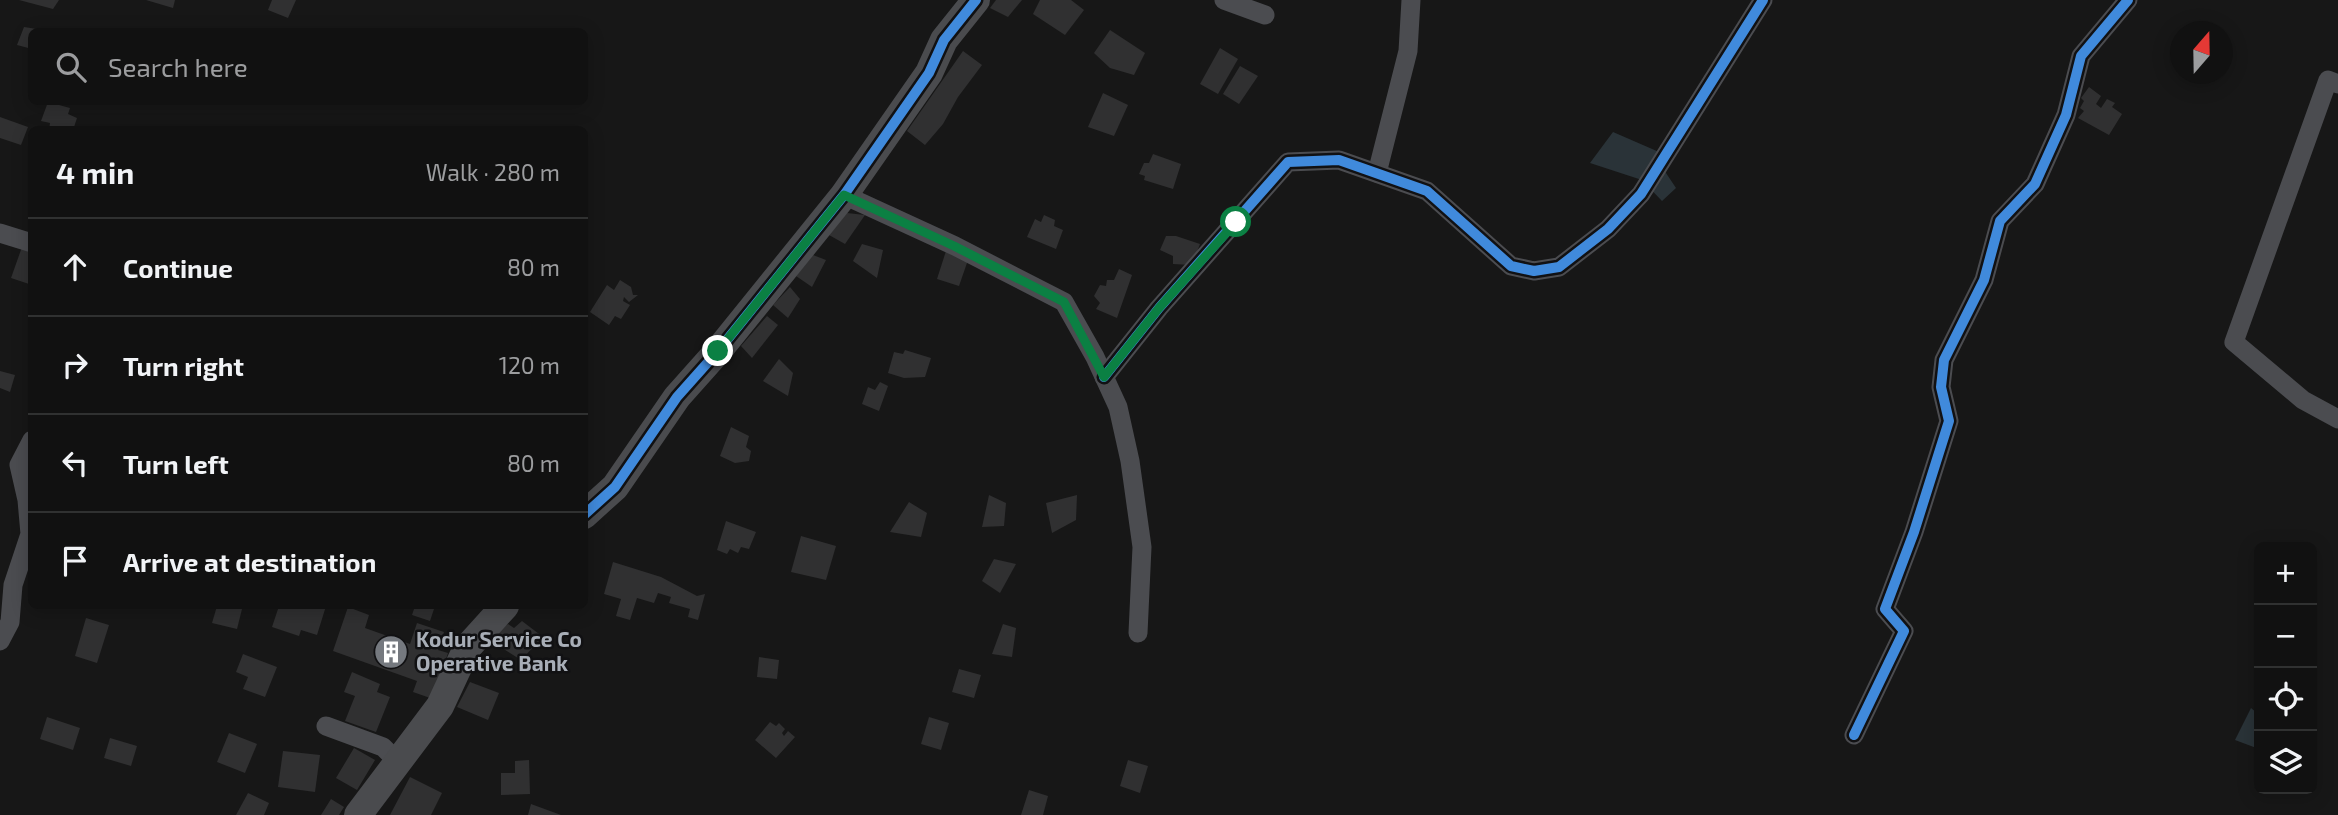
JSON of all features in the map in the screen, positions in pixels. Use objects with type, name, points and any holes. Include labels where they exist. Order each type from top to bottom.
[{"type":"street","points":[[588,511],[615,487],[677,397],[718,351],[844,195],[929,73],[944,40],[976,0]]},
{"type":"street","points":[[1224,0],[1265,15]]},
{"type":"street","points":[[1377,173],[1408,51],[1411,0]]},
{"type":"street","points":[[1104,377],[1159,308],[1288,162],[1339,160],[1427,191],[1511,266],[1534,271],[1559,267],[1608,229],[1641,194],[1742,29],[1763,0]]},
{"type":"street","points":[[1854,735],[1904,631],[1885,608],[1949,421],[1941,387],[1944,360],[1984,280],[2000,221],[2035,184],[2056,138],[2066,115],[2081,56],[2128,0]]},
{"type":"street","points":[[2338,85],[2328,80],[2234,342],[2303,400],[2338,419]]},
{"type":"street","points":[[844,195],[988,262],[1064,302],[1118,407],[1130,461],[1142,547],[1138,633]]},
{"type":"street","points":[[0,233],[28,242]]},
{"type":"street","points":[[28,448],[19,465],[28,511]]},
{"type":"street","points":[[0,641],[10,622],[13,585],[28,540]]},
{"type":"street","points":[[358,815],[440,706],[467,648],[502,609]]},
{"type":"street","points":[[326,726],[383,747],[399,763]]},
{"type":"shaded area","points":[[1613,132],[1659,152],[1666,173],[1676,188],[1662,201],[1642,180],[1590,163]]},
{"type":"shaded area","points":[[2251,708],[2254,710],[2254,747],[2235,740]]},
{"type":"building","points":[[19,0],[59,0],[53,9]]},
{"type":"building","points":[[146,0],[175,0],[173,8]]},
{"type":"building","points":[[272,0],[296,0],[288,18],[268,10]]},
{"type":"building","points":[[996,0],[1022,0],[1008,17],[990,8]]},
{"type":"building","points":[[1040,0],[1071,0],[1084,10],[1065,35],[1033,14]]},
{"type":"building","points":[[24,27],[30,28],[28,28],[28,48],[17,45]]},
{"type":"building","points":[[1110,30],[1145,53],[1134,75],[1110,68],[1094,53]]},
{"type":"building","points":[[1220,48],[1238,59],[1218,94],[1200,84]]},
{"type":"building","points":[[963,51],[982,65],[958,97],[943,124],[925,145],[907,131]]},
{"type":"building","points":[[1240,66],[1258,76],[1239,104],[1223,94]]},
{"type":"building","points":[[2089,87],[2101,96],[2096,104],[2101,108],[2107,99],[2115,103],[2112,107],[2122,114],[2109,135],[2078,118],[2084,111],[2080,108],[2084,101],[2081,98]]},
{"type":"building","points":[[1103,93],[1128,105],[1114,136],[1088,127]]},
{"type":"building","points":[[47,105],[70,108],[68,114],[77,118],[74,126],[50,126],[50,123],[41,121]]},
{"type":"building","points":[[0,117],[28,127],[21,145],[0,138]]},
{"type":"building","points":[[1153,154],[1181,164],[1173,189],[1144,180],[1145,176],[1139,174],[1144,163],[1149,163]]},
{"type":"building","points":[[847,213],[865,215],[845,244],[829,235]]},
{"type":"building","points":[[1044,215],[1055,220],[1054,226],[1063,230],[1056,249],[1027,237],[1035,219],[1041,222]]},
{"type":"building","points":[[1166,236],[1176,236],[1200,244],[1192,265],[1173,264],[1173,256],[1160,250]]},
{"type":"building","points":[[862,244],[883,250],[877,278],[853,261]]},
{"type":"building","points":[[22,247],[28,249],[28,284],[11,278]]},
{"type":"building","points":[[946,251],[968,260],[959,286],[937,279]]},
{"type":"building","points":[[813,255],[826,260],[812,287],[796,276]]},
{"type":"building","points":[[1119,269],[1132,275],[1117,318],[1096,309],[1100,303],[1094,296],[1100,285],[1106,286],[1107,280],[1114,280]]},
{"type":"building","points":[[620,280],[631,287],[633,295],[638,295],[629,302],[624,297],[623,301],[630,305],[621,319],[615,316],[609,325],[590,312],[607,285],[614,290]]},
{"type":"building","points":[[790,287],[800,299],[788,318],[773,305]]},
{"type":"building","points":[[767,316],[778,325],[752,358],[741,346]]},
{"type":"building","points":[[905,350],[931,358],[925,377],[904,378],[888,373],[894,352],[903,354]]},
{"type":"building","points":[[779,359],[793,373],[788,396],[763,381]]},
{"type":"building","points":[[0,371],[15,375],[10,392],[0,388]]},
{"type":"building","points":[[880,382],[888,386],[879,411],[862,404],[868,387],[875,390]]},
{"type":"building","points":[[731,427],[749,436],[746,447],[751,451],[749,461],[735,463],[720,456]]},
{"type":"building","points":[[989,495],[1006,503],[1004,526],[982,527]]},
{"type":"building","points":[[1077,495],[1076,520],[1052,533],[1046,503]]},
{"type":"building","points":[[909,502],[927,513],[921,537],[890,532]]},
{"type":"building","points":[[726,521],[756,532],[749,549],[741,547],[738,553],[730,549],[727,554],[717,550]]},
{"type":"building","points":[[801,536],[836,546],[826,580],[791,572]]},
{"type":"building","points":[[994,559],[1016,564],[1000,593],[982,581]]},
{"type":"building","points":[[613,562],[661,577],[697,596],[705,594],[698,620],[688,617],[690,609],[669,603],[671,597],[658,593],[654,603],[637,598],[630,620],[616,616],[621,599],[604,594]]},
{"type":"building","points":[[216,609],[242,609],[237,629],[212,623]]},
{"type":"building","points":[[278,609],[325,609],[317,635],[301,630],[299,636],[272,627]]},
{"type":"building","name":"Kodur Service Co Operative Bank","points":[[347,609],[353,609],[369,615],[365,628],[410,644],[417,623],[444,632],[438,650],[448,653],[433,699],[413,692],[417,681],[333,651]]},
{"type":"building","points":[[414,609],[434,609],[430,621],[412,615]]},
{"type":"building","points":[[86,618],[109,625],[97,663],[75,656]]},
{"type":"building","points":[[522,621],[543,637],[521,660],[486,638],[508,624],[514,628]]},
{"type":"building","points":[[1003,624],[1016,628],[1012,657],[992,654]]},
{"type":"building","points":[[243,654],[277,667],[265,697],[243,689],[248,677],[236,672]]},
{"type":"building","points":[[759,657],[779,660],[777,679],[757,677]]},
{"type":"building","points":[[959,669],[981,675],[974,698],[952,692]]},
{"type":"building","points":[[352,672],[380,684],[377,692],[390,697],[376,732],[345,721],[355,696],[344,692]]},
{"type":"building","points":[[470,682],[499,693],[488,720],[457,707]]},
{"type":"building","points":[[47,717],[80,728],[73,750],[40,739]]},
{"type":"building","points":[[929,717],[949,723],[941,750],[921,744]]},
{"type":"building","points":[[770,722],[776,726],[779,723],[785,729],[782,733],[784,736],[788,731],[795,737],[776,758],[755,740]]},
{"type":"building","points":[[229,733],[257,744],[245,773],[217,762]]},
{"type":"building","points":[[110,738],[137,746],[131,766],[104,758]]},
{"type":"building","points":[[354,748],[375,760],[357,790],[336,778]]},
{"type":"building","points":[[283,751],[320,755],[315,792],[278,787]]},
{"type":"building","points":[[529,760],[530,794],[501,795],[501,773],[515,773],[515,761]]},
{"type":"building","points":[[1128,760],[1148,766],[1140,793],[1120,786]]},
{"type":"building","points":[[410,777],[442,793],[431,815],[390,815]]},
{"type":"building","points":[[1029,790],[1048,796],[1043,815],[1021,815]]},
{"type":"building","points":[[248,793],[269,803],[264,815],[236,815]]},
{"type":"building","points":[[331,799],[344,807],[339,815],[321,815]]},
{"type":"building","points":[[531,804],[561,815],[528,815]]},
{"type":"cycle path","points":[[588,511],[615,487],[677,397],[718,351],[844,195],[929,73],[944,40],[976,0]]},
{"type":"cycle path","points":[[1104,377],[1159,308],[1288,162],[1339,160],[1427,191],[1511,266],[1534,271],[1559,267],[1608,229],[1641,194],[1763,0]]},
{"type":"cycle path","points":[[1854,735],[1904,631],[1885,609],[1914,532],[1949,421],[1941,387],[1944,360],[1984,280],[2000,221],[2035,184],[2066,115],[2081,56],[2128,0]]},
{"type":"place","name":"Kodur Service Co Operative Bank","points":[[391,652]]},
{"type":"route","points":[[718,351],[844,195],[1021,278],[1064,302],[1104,377],[1159,308],[1236,222]]}]
